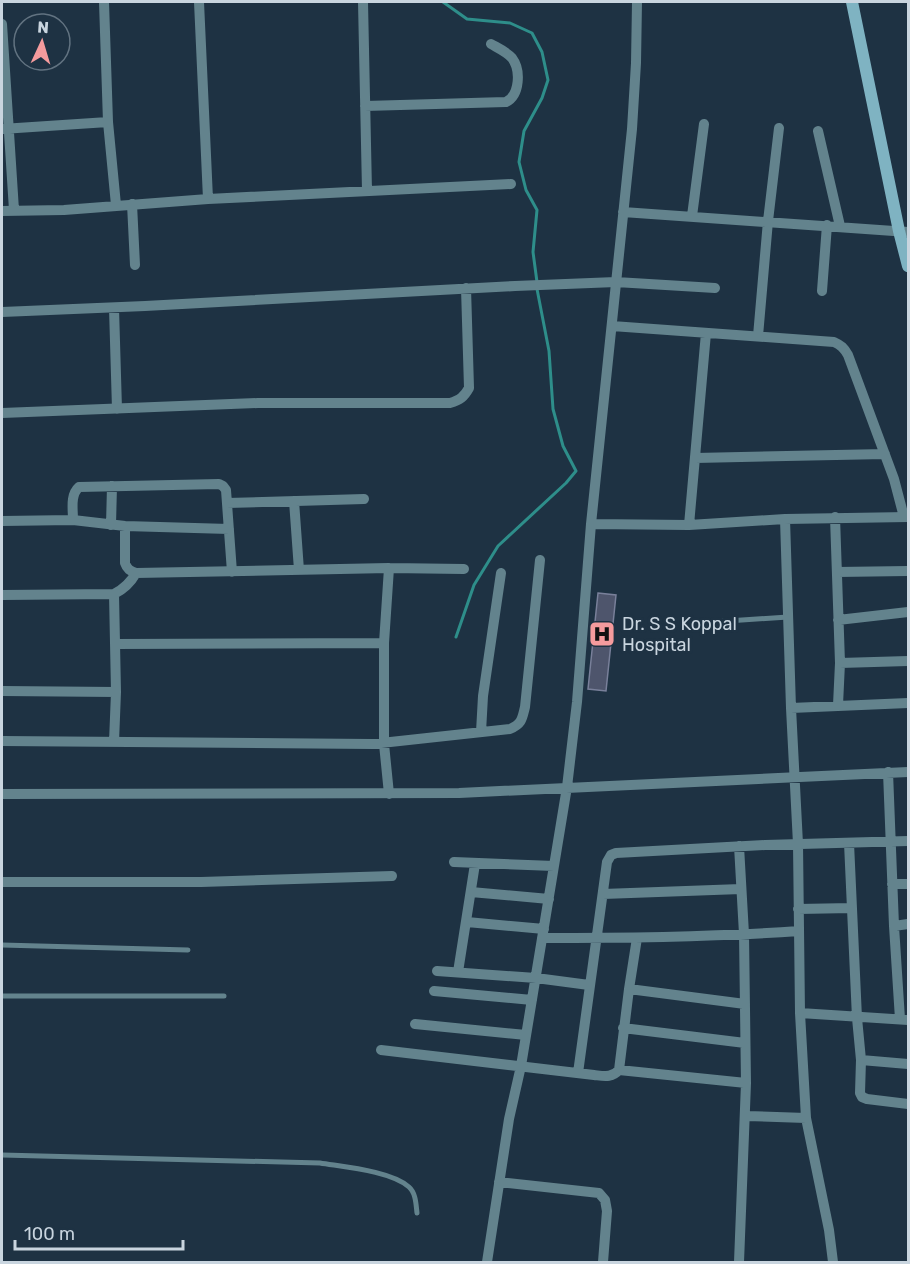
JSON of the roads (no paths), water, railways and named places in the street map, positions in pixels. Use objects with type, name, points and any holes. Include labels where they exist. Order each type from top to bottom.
[{"type":"street","points":[[104,2],[108,122],[116,205]]},
{"type":"street","points":[[199,2],[208,199]]},
{"type":"street","points":[[363,2],[367,191]]},
{"type":"street","points":[[486,1263],[567,787],[577,702],[591,524],[632,129],[637,2]]},
{"type":"street","points":[[852,2],[904,231],[909,266]]},
{"type":"street","points":[[2,24],[5,129],[14,210]]},
{"type":"street","points":[[365,106],[506,102],[516,93],[518,76],[516,66],[512,58],[491,44]]},
{"type":"street","points":[[5,129],[108,122]]},
{"type":"street","points":[[692,216],[704,124]]},
{"type":"street","points":[[758,336],[779,128]]},
{"type":"street","points":[[818,131],[840,226]]},
{"type":"street","points":[[2,211],[64,210],[208,199],[511,184]]},
{"type":"street","points":[[132,204],[135,265]]},
{"type":"street","points":[[623,212],[904,231]]},
{"type":"street","points":[[822,291],[827,225]]},
{"type":"street","points":[[2,312],[616,282],[716,288]]},
{"type":"street","points":[[2,413],[258,403],[439,403],[458,401],[465,397],[469,388],[466,288]]},
{"type":"street","points":[[114,308],[117,409]]},
{"type":"street","points":[[591,524],[689,525],[785,519],[907,517],[848,355],[840,344],[612,326]]},
{"type":"street","points":[[689,525],[706,333]]},
{"type":"street","points":[[695,458],[885,454]]},
{"type":"street","points":[[73,520],[73,496],[79,487],[219,484],[226,490],[232,572]]},
{"type":"street","points":[[111,525],[112,486]]},
{"type":"street","points":[[227,503],[364,499]]},
{"type":"street","points":[[294,501],[298,570]]},
{"type":"street","points":[[835,518],[840,663],[838,705]]},
{"type":"street","points":[[785,519],[798,844],[800,1013],[806,1118],[829,1230],[833,1263]]},
{"type":"street","points":[[2,521],[73,520],[125,526],[229,529]]},
{"type":"street","points":[[125,526],[125,563],[130,571],[136,573],[389,568],[464,569]]},
{"type":"street","points":[[2,741],[384,744],[510,729],[518,726],[525,707],[540,560]]},
{"type":"street","points":[[389,568],[384,643],[384,744],[389,794]]},
{"type":"street","points":[[837,572],[909,571]]},
{"type":"street","points":[[2,595],[114,594],[132,580],[136,573]]},
{"type":"street","points":[[481,732],[483,696],[501,573]]},
{"type":"street","points":[[114,594],[116,692],[114,742]]},
{"type":"street","points":[[838,620],[909,612]]},
{"type":"street","points":[[115,644],[384,643]]},
{"type":"street","points":[[840,663],[909,661]]},
{"type":"street","points":[[2,690],[116,692]]},
{"type":"street","points":[[791,708],[909,703]]},
{"type":"street","points":[[800,1013],[904,1020],[896,967],[888,772]]},
{"type":"street","points":[[2,794],[459,793],[909,772]]},
{"type":"street","points":[[578,1073],[595,938],[607,862],[611,855],[739,846],[909,841]]},
{"type":"street","points":[[849,843],[861,1060],[860,1089],[862,1097],[867,1099],[909,1104]]},
{"type":"street","points":[[739,846],[744,934],[746,1083],[739,1263]]},
{"type":"street","points":[[454,862],[554,866]]},
{"type":"street","points":[[458,972],[475,864]]},
{"type":"street","points":[[2,882],[201,882],[392,876]]},
{"type":"street","points":[[892,884],[909,884]]},
{"type":"street","points":[[603,894],[741,890]]},
{"type":"street","points":[[471,892],[549,899]]},
{"type":"street","points":[[798,909],[852,908]]},
{"type":"street","points":[[466,922],[543,934],[595,938],[744,934],[799,930]]},
{"type":"street","points":[[894,926],[909,924]]},
{"type":"street","points":[[381,1050],[578,1073],[610,1076],[615,1074],[619,1070],[623,1028],[638,938]]},
{"type":"street","points":[[896,967],[909,966]]},
{"type":"street","points":[[437,971],[536,978],[589,985]]},
{"type":"street","points":[[629,989],[745,1004]]},
{"type":"street","points":[[434,991],[532,1000]]},
{"type":"street","points":[[415,1024],[526,1035]]},
{"type":"street","points":[[623,1028],[745,1043]]},
{"type":"street","points":[[861,1060],[909,1064]]},
{"type":"street","points":[[619,1070],[746,1083]]},
{"type":"street","points":[[746,1116],[806,1118]]},
{"type":"street","points":[[499,1182],[599,1193],[605,1200],[606,1211],[603,1263]]},
{"type":"lane","points":[[683,624],[788,617]]},
{"type":"lane","points":[[2,945],[189,950]]},
{"type":"lane","points":[[2,996],[224,996]]},
{"type":"lane","points":[[2,1155],[320,1163],[392,1177],[411,1188],[417,1214]]},
{"type":"waterway","points":[[443,2],[467,19],[510,23],[532,33],[542,52],[548,80],[542,98],[524,131],[519,162],[526,190],[537,210],[533,252],[537,282]]},
{"type":"waterway","points":[[456,637],[474,585],[498,546],[576,471],[563,446],[553,409],[549,351],[537,289]]},
{"type":"place","name":"Dr. S S Koppal Hospital","points":[[602,634]]}]
